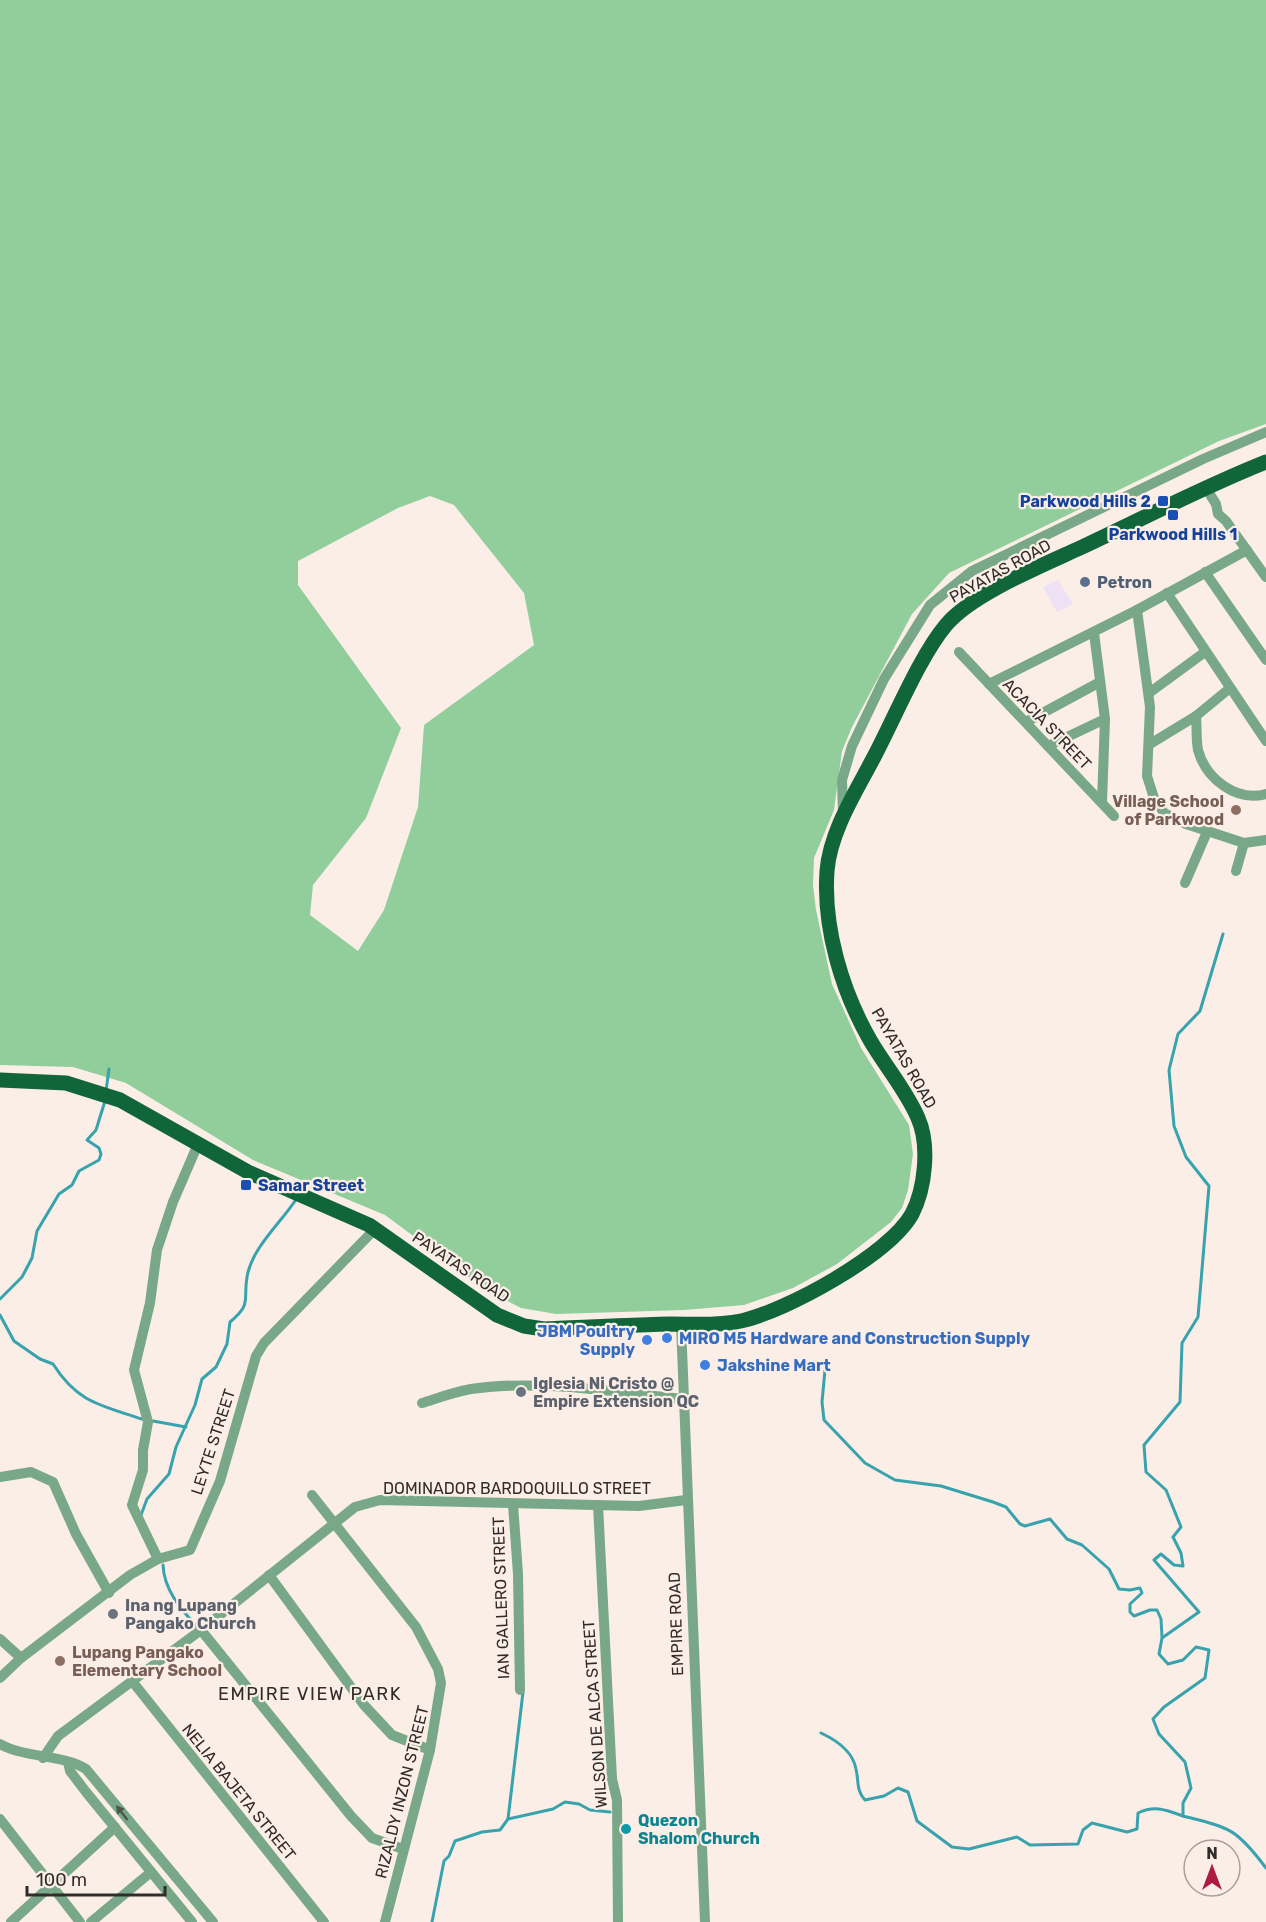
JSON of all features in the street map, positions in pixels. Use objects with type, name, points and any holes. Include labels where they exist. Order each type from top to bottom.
[{"type":"main road","name":"PAYATAS ROAD","points":[[0,1080],[78,1085],[142,1111],[248,1172],[375,1229],[476,1303],[524,1326],[544,1329],[739,1322],[786,1306],[843,1273],[884,1244],[900,1230],[916,1202],[924,1155],[920,1121],[856,1013],[840,970],[835,947],[827,874],[830,852],[843,818],[929,651],[953,618],[991,593],[1053,560],[1266,462]]},
{"type":"street","points":[[843,818],[842,780],[852,746],[884,679],[930,606],[972,571],[1203,459],[1266,432]]},
{"type":"street","points":[[1206,488],[1216,504],[1219,517],[1226,521],[1266,577]]},
{"type":"street","points":[[989,684],[1094,633],[1247,550]]},
{"type":"street","points":[[1205,572],[1266,660]]},
{"type":"street","points":[[1167,593],[1266,741]]},
{"type":"street","points":[[1137,610],[1149,693],[1150,744],[1147,776],[1154,798],[1164,813],[1207,832],[1244,843],[1266,840]]},
{"type":"street","points":[[1094,633],[1105,719],[1102,802]]},
{"type":"street","name":"ACACIA STREET","points":[[959,652],[1114,816]]},
{"type":"street","points":[[1149,693],[1206,652]]},
{"type":"street","points":[[1026,722],[1100,682]]},
{"type":"street","points":[[1150,744],[1196,716],[1230,688]]},
{"type":"street","points":[[1196,716],[1198,750],[1216,780],[1231,791],[1254,797],[1266,794]]},
{"type":"street","points":[[1048,746],[1105,719]]},
{"type":"street","points":[[1185,883],[1207,832]]},
{"type":"street","points":[[1236,870],[1244,843]]},
{"type":"street","points":[[158,1559],[132,1505],[143,1470],[143,1450],[148,1422],[134,1370],[150,1303],[157,1250],[198,1144]]},
{"type":"street","name":"LEYTE STREET","points":[[0,1678],[21,1658],[130,1575],[158,1559],[190,1550],[220,1480],[256,1356],[264,1343],[375,1229]]},
{"type":"street","name":"EMPIRE ROAD","points":[[681,1324],[686,1500],[705,1922]]},
{"type":"street","points":[[422,1403],[469,1389],[527,1387],[598,1390],[683,1399]]},
{"type":"street","points":[[0,1477],[31,1472],[53,1482],[81,1543],[109,1593]]},
{"type":"street","name":"RIZALDY INZON STREET","points":[[312,1495],[411,1620],[438,1669],[441,1683],[430,1750],[385,1922]]},
{"type":"street","name":"DOMINADOR BARDOQUILLO STREET","points":[[43,1758],[58,1736],[201,1630],[355,1507],[380,1500],[639,1506],[686,1500]]},
{"type":"street","name":"IAN GALLERO STREET","points":[[513,1504],[518,1574],[520,1690]]},
{"type":"street","name":"WILSON DE ALCA STREET","points":[[598,1505],[612,1779],[617,1800],[618,1922]]},
{"type":"street","points":[[269,1575],[364,1705],[392,1735],[430,1750]]},
{"type":"street","points":[[201,1630],[351,1816],[372,1838],[403,1852]]},
{"type":"street","points":[[0,1639],[21,1658]]},
{"type":"street","name":"NELIA BAJETA STREET","points":[[132,1681],[324,1922]]},
{"type":"street","points":[[2,1749],[76,1762],[86,1769],[213,1922]]},
{"type":"street","points":[[68,1762],[70,1770],[192,1922]]},
{"type":"street","points":[[0,1820],[80,1922]]},
{"type":"street","points":[[12,1922],[115,1827]]},
{"type":"street","points":[[127,1842],[139,1834]]},
{"type":"street","points":[[91,1922],[151,1872]]},
{"type":"street","points":[[161,1884],[174,1874]]},
{"type":"shaded area","points":[[1058,580],[1073,604],[1057,612],[1043,587]]},
{"type":"green space","points":[[0,0],[1266,0],[1266,424],[1219,441],[949,573],[912,614],[852,727],[842,751],[834,810],[814,858],[813,885],[832,984],[861,1048],[909,1125],[913,1154],[908,1190],[902,1208],[891,1222],[837,1264],[793,1288],[744,1305],[684,1310],[556,1314],[521,1308],[486,1290],[385,1215],[253,1160],[126,1083],[73,1067],[0,1065]],"holes":[[[430,496],[454,505],[524,593],[534,645],[424,725],[418,807],[384,910],[358,951],[310,915],[313,885],[366,818],[401,728],[298,585],[298,561],[398,508]]]},
{"type":"waterway","points":[[1223,934],[1200,1011],[1178,1034],[1169,1070],[1174,1126],[1186,1157],[1209,1186],[1198,1317],[1182,1343],[1180,1402],[1144,1445],[1146,1472],[1166,1490],[1181,1527],[1173,1537],[1181,1553],[1183,1566],[1174,1565],[1161,1554],[1154,1560],[1199,1612],[1162,1638],[1159,1654],[1168,1664],[1183,1660],[1196,1647],[1209,1650],[1205,1678],[1164,1707],[1153,1719],[1159,1734],[1185,1762],[1191,1788],[1183,1803],[1183,1816],[1222,1827],[1239,1837],[1266,1868]]},
{"type":"waterway","points":[[106,1091],[109,1069]]},
{"type":"waterway","points":[[0,1299],[22,1277],[32,1258],[37,1231],[59,1194],[72,1185],[79,1171],[99,1160],[101,1154],[99,1148],[87,1140],[96,1130],[105,1101]]},
{"type":"waterway","points":[[141,1515],[147,1499],[169,1474],[176,1447],[195,1405],[202,1379],[216,1367],[227,1344],[230,1322],[244,1306],[247,1277],[255,1255],[297,1198]]},
{"type":"waterway","points":[[0,1315],[14,1341],[40,1359],[53,1364],[62,1377],[81,1395],[102,1406],[142,1419]]},
{"type":"waterway","points":[[825,1370],[822,1402],[824,1420],[865,1463],[895,1480],[941,1486],[1006,1507],[1020,1524],[1025,1526],[1050,1519],[1067,1539],[1082,1545],[1109,1569],[1119,1589],[1140,1588],[1142,1593],[1130,1604],[1130,1612],[1134,1616],[1157,1610],[1161,1619],[1162,1637]]},
{"type":"waterway","points":[[153,1421],[186,1427]]},
{"type":"waterway","points":[[163,1565],[170,1592],[198,1628]]},
{"type":"waterway","points":[[508,1819],[523,1692]]},
{"type":"waterway","points":[[821,1733],[848,1752],[854,1763],[859,1789],[865,1800],[884,1796],[898,1788],[908,1792],[917,1821],[952,1847],[969,1849],[1017,1837],[1030,1845],[1078,1844],[1083,1830],[1092,1823],[1127,1832],[1137,1829],[1138,1813],[1150,1809],[1160,1809],[1183,1816]]},
{"type":"waterway","points":[[432,1922],[444,1861],[449,1856],[455,1841],[482,1832],[500,1830],[508,1819],[553,1809],[565,1802],[579,1804],[590,1810],[610,1812]]},
{"type":"place","name":"Parkwood Hills 2","points":[[1163,501]]},
{"type":"place","name":"Parkwood Hills 1","points":[[1173,515]]},
{"type":"place","name":"Petron","points":[[1085,582]]},
{"type":"place","name":"Village School of Parkwood","points":[[1236,810]]},
{"type":"place","name":"Samar Street","points":[[246,1185]]},
{"type":"place","name":"MIRO M5 Hardware and Construction Supply","points":[[667,1338]]},
{"type":"place","name":"JBM Poultry Supply","points":[[647,1340]]},
{"type":"place","name":"Jakshine Mart","points":[[705,1365]]},
{"type":"place","name":"Iglesia Ni Cristo @ Empire Extension QC","points":[[521,1392]]},
{"type":"place","name":"Ina ng Lupang Pangako Church","points":[[113,1614]]},
{"type":"place","name":"Lupang Pangako Elementary School","points":[[60,1661]]},
{"type":"place","name":"Quezon Shalom Church","points":[[626,1829]]},
{"type":"district","name":"EMPIRE VIEW PARK","points":[[310,1694]]}]
